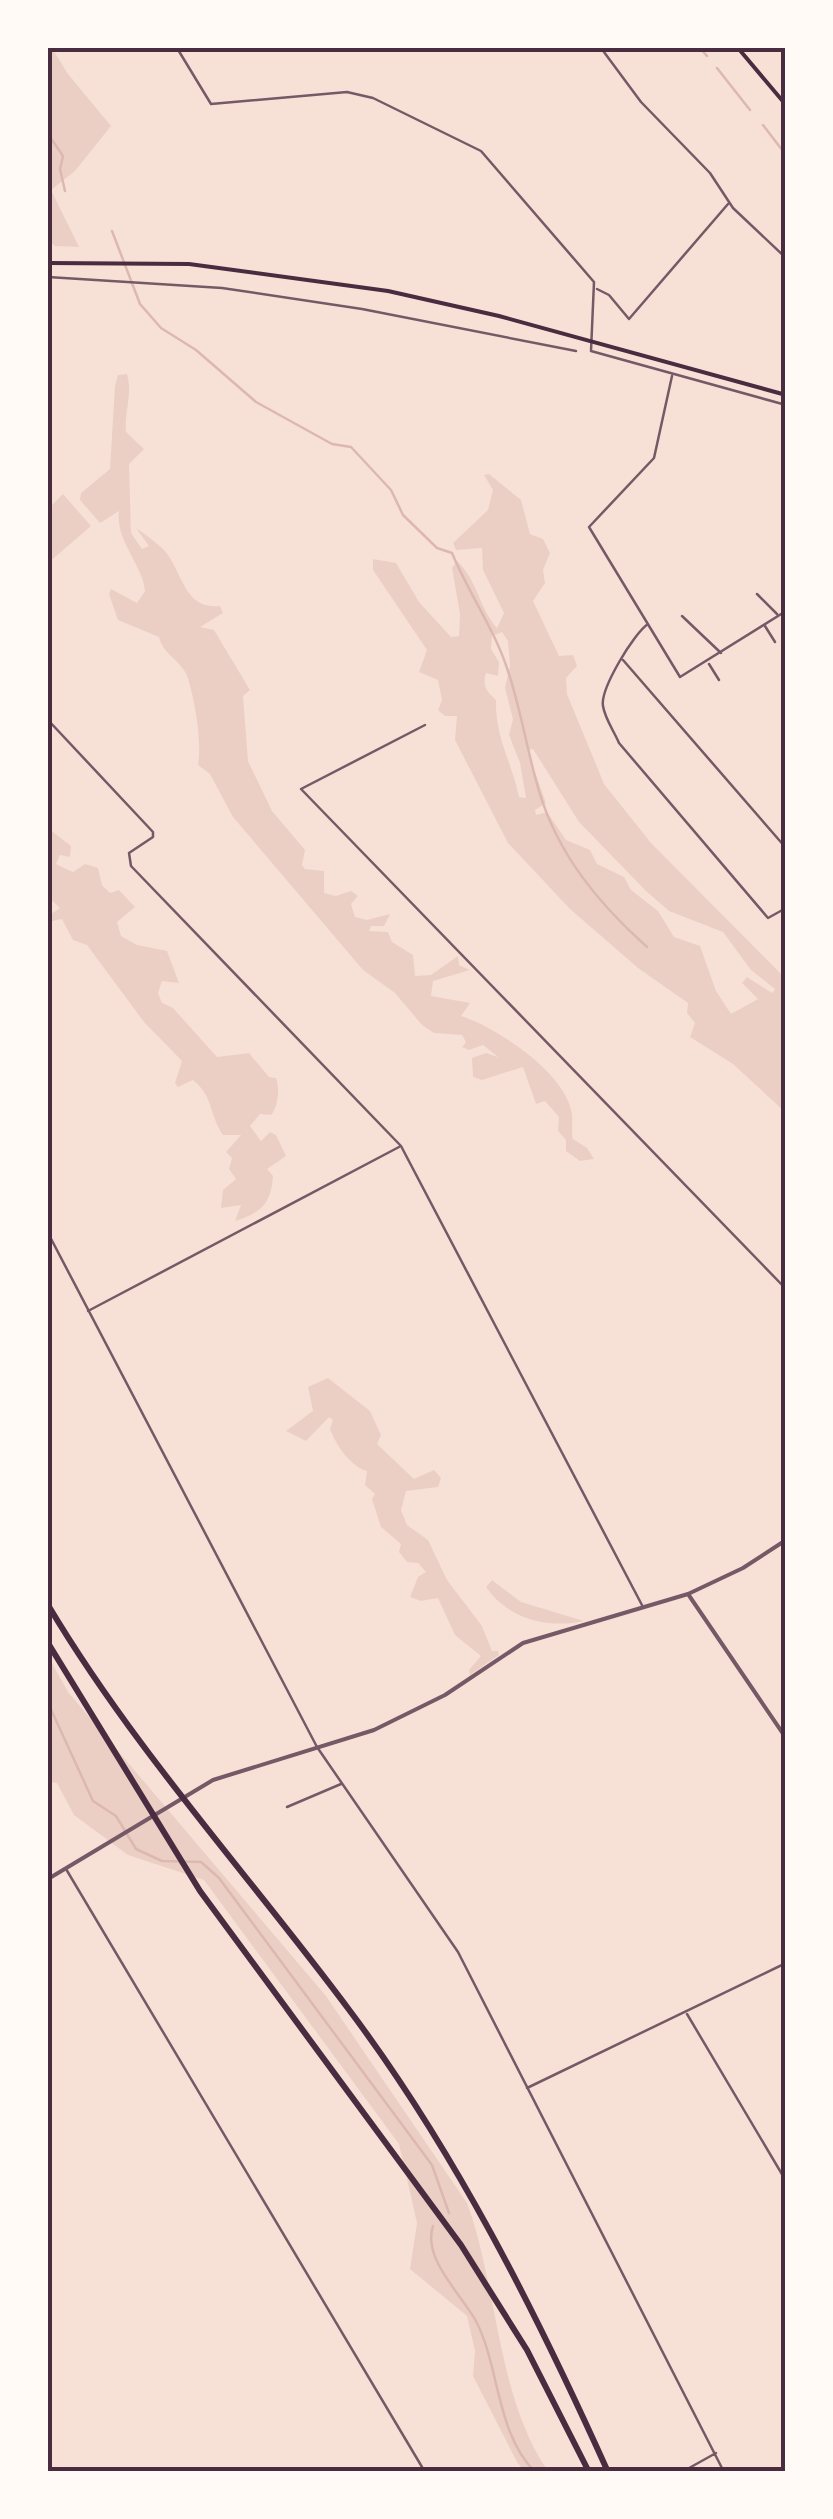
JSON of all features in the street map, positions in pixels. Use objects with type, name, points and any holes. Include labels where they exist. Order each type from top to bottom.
[{"type":"highway","points":[[48,1606],[132,1734],[351,2012],[436,2138],[538,2323],[608,2472]]},
{"type":"highway","points":[[48,1643],[187,1870],[461,2245],[527,2350],[589,2472]]},
{"type":"main road","points":[[738,48],[786,105]]},
{"type":"main road","points":[[48,263],[189,264],[380,290],[492,314],[786,394]]},
{"type":"street","points":[[177,48],[211,104],[358,93],[475,146],[596,288],[608,295],[629,319],[729,203]]},
{"type":"street","points":[[601,48],[644,105],[710,174],[729,203],[786,258]]},
{"type":"street","points":[[48,279],[222,288],[362,309],[576,351]]},
{"type":"street","points":[[596,288],[592,352],[786,405]]},
{"type":"street","points":[[672,376],[654,458],[588,525],[681,678],[786,611]]},
{"type":"street","points":[[758,594],[779,615]]},
{"type":"street","points":[[682,616],[722,654]]},
{"type":"street","points":[[648,624],[622,659],[603,702],[624,749],[768,918],[786,908]]},
{"type":"street","points":[[764,625],[775,642]]},
{"type":"street","points":[[622,659],[786,848]]},
{"type":"street","points":[[708,663],[719,680]]},
{"type":"street","points":[[48,720],[154,832],[128,853],[130,864],[401,1146],[643,1607]]},
{"type":"street","points":[[424,725],[301,789],[786,1288]]},
{"type":"street","points":[[88,1311],[401,1146]]},
{"type":"street","points":[[48,1233],[317,1747],[447,1932],[724,2472]]},
{"type":"street","points":[[48,1869],[50,1877],[211,1780],[367,1733],[421,1708],[523,1644],[688,1594],[743,1568],[786,1540]]},
{"type":"street","points":[[688,1594],[786,1738]]},
{"type":"street","points":[[288,1807],[342,1784]]},
{"type":"street","points":[[65,1868],[426,2472]]},
{"type":"street","points":[[527,2088],[786,1963]]},
{"type":"street","points":[[686,2012],[786,2180]]},
{"type":"street","points":[[682,2472],[716,2454]]},
{"type":"shaded area","points":[[48,48],[52,48],[111,126],[75,171],[51,190],[79,247],[55,246],[48,241]]},
{"type":"shaded area","points":[[127,374],[126,432],[144,449],[129,464],[131,533],[142,549],[149,546],[136,528],[161,547],[197,601],[220,606],[223,613],[200,627],[214,630],[250,690],[243,696],[248,761],[272,811],[305,850],[302,865],[305,869],[324,871],[324,893],[336,896],[351,891],[358,896],[351,904],[355,917],[367,920],[390,914],[384,926],[371,926],[369,931],[388,932],[392,942],[413,955],[415,976],[431,975],[458,956],[459,965],[470,970],[433,981],[431,996],[470,1003],[461,1016],[493,1030],[544,1069],[568,1099],[573,1139],[587,1148],[594,1159],[580,1161],[566,1151],[566,1140],[558,1131],[559,1117],[545,1101],[536,1104],[523,1067],[482,1080],[473,1077],[472,1058],[486,1053],[498,1057],[483,1045],[469,1050],[462,1047],[466,1042],[462,1035],[434,1033],[422,1025],[395,993],[363,970],[233,817],[210,774],[198,765],[197,721],[184,670],[159,637],[118,620],[109,594],[111,589],[137,603],[145,591],[121,532],[119,511],[100,523],[80,500],[81,493],[110,469],[115,386],[118,375]]},
{"type":"shaded area","points":[[489,474],[521,500],[530,534],[543,539],[550,553],[543,570],[545,583],[533,601],[559,656],[573,655],[577,666],[566,678],[567,694],[604,784],[651,843],[785,978],[785,1112],[733,1064],[690,1037],[695,1023],[687,1013],[688,1003],[638,968],[570,909],[508,843],[455,740],[457,716],[445,716],[438,710],[442,700],[438,680],[419,672],[427,650],[373,570],[373,559],[396,563],[419,602],[451,637],[459,636],[460,614],[452,568],[457,561],[497,628],[504,613],[483,570],[482,548],[456,550],[453,543],[488,510],[493,490],[484,475]],"holes":[[[502,632],[508,641],[510,666],[505,688],[513,719],[509,735],[520,763],[526,798],[519,797],[501,738],[496,700],[485,685],[486,673],[498,676],[499,662],[491,649],[492,636]],[[533,749],[579,822],[646,891],[669,911],[723,932],[751,970],[775,989],[772,993],[747,977],[742,983],[758,999],[731,1014],[716,991],[700,946],[674,937],[658,911],[631,890],[624,877],[597,864],[590,850],[566,840],[547,812],[536,815],[535,810],[546,803],[527,750]]]},
{"type":"shaded area","points":[[63,494],[91,526],[48,563],[48,509]]},
{"type":"shaded area","points":[[48,828],[71,846],[70,857],[60,855],[56,864],[73,872],[85,864],[98,868],[102,885],[110,893],[119,890],[135,907],[117,922],[121,936],[137,945],[167,951],[179,983],[162,981],[158,993],[162,1003],[173,1008],[217,1057],[249,1053],[269,1077],[276,1078],[278,1097],[273,1112],[260,1114],[250,1126],[261,1141],[270,1132],[276,1135],[286,1156],[267,1169],[273,1176],[270,1194],[252,1215],[235,1221],[241,1205],[221,1208],[223,1190],[236,1179],[229,1169],[232,1158],[226,1152],[241,1135],[223,1135],[205,1093],[193,1080],[178,1087],[175,1083],[182,1061],[144,1022],[87,945],[73,940],[62,919],[48,922],[48,916],[60,908],[48,897]]},
{"type":"shaded area","points":[[328,1378],[370,1411],[381,1435],[377,1444],[414,1479],[434,1470],[441,1478],[438,1487],[406,1491],[401,1510],[407,1525],[428,1540],[447,1580],[482,1626],[492,1651],[498,1651],[499,1655],[470,1675],[469,1670],[481,1656],[455,1635],[438,1598],[421,1601],[410,1597],[418,1577],[426,1572],[418,1563],[407,1562],[399,1552],[401,1544],[381,1527],[372,1499],[375,1494],[365,1485],[367,1471],[349,1460],[340,1448],[330,1429],[333,1420],[329,1417],[306,1441],[286,1431],[313,1411],[308,1387]]},
{"type":"shaded area","points":[[492,1580],[521,1602],[584,1621],[557,1624],[517,1614],[486,1587]]},
{"type":"shaded area","points":[[48,1656],[68,1692],[326,1996],[467,2203],[518,2410],[548,2471],[524,2471],[517,2462],[473,2376],[475,2351],[467,2316],[410,2269],[417,2223],[399,2144],[204,1880],[128,1855],[74,1815],[57,1783],[48,1782]]},
{"type":"waterway","points":[[700,48],[707,56]]},
{"type":"waterway","points":[[717,68],[750,110]]},
{"type":"waterway","points":[[763,125],[786,155]]},
{"type":"waterway","points":[[48,134],[63,156],[60,169],[65,191]]},
{"type":"waterway","points":[[112,231],[140,304],[161,328],[196,350],[256,402],[332,444],[351,447],[391,490],[403,515],[437,548],[452,553],[502,655],[539,791],[557,836],[597,896],[647,947]]},
{"type":"waterway","points":[[48,1703],[93,1801],[116,1816],[136,1849],[162,1861],[201,1862],[219,1878],[432,2165],[449,2213]]},
{"type":"waterway","points":[[433,2226],[433,2251],[476,2321],[513,2439],[535,2472]]}]
